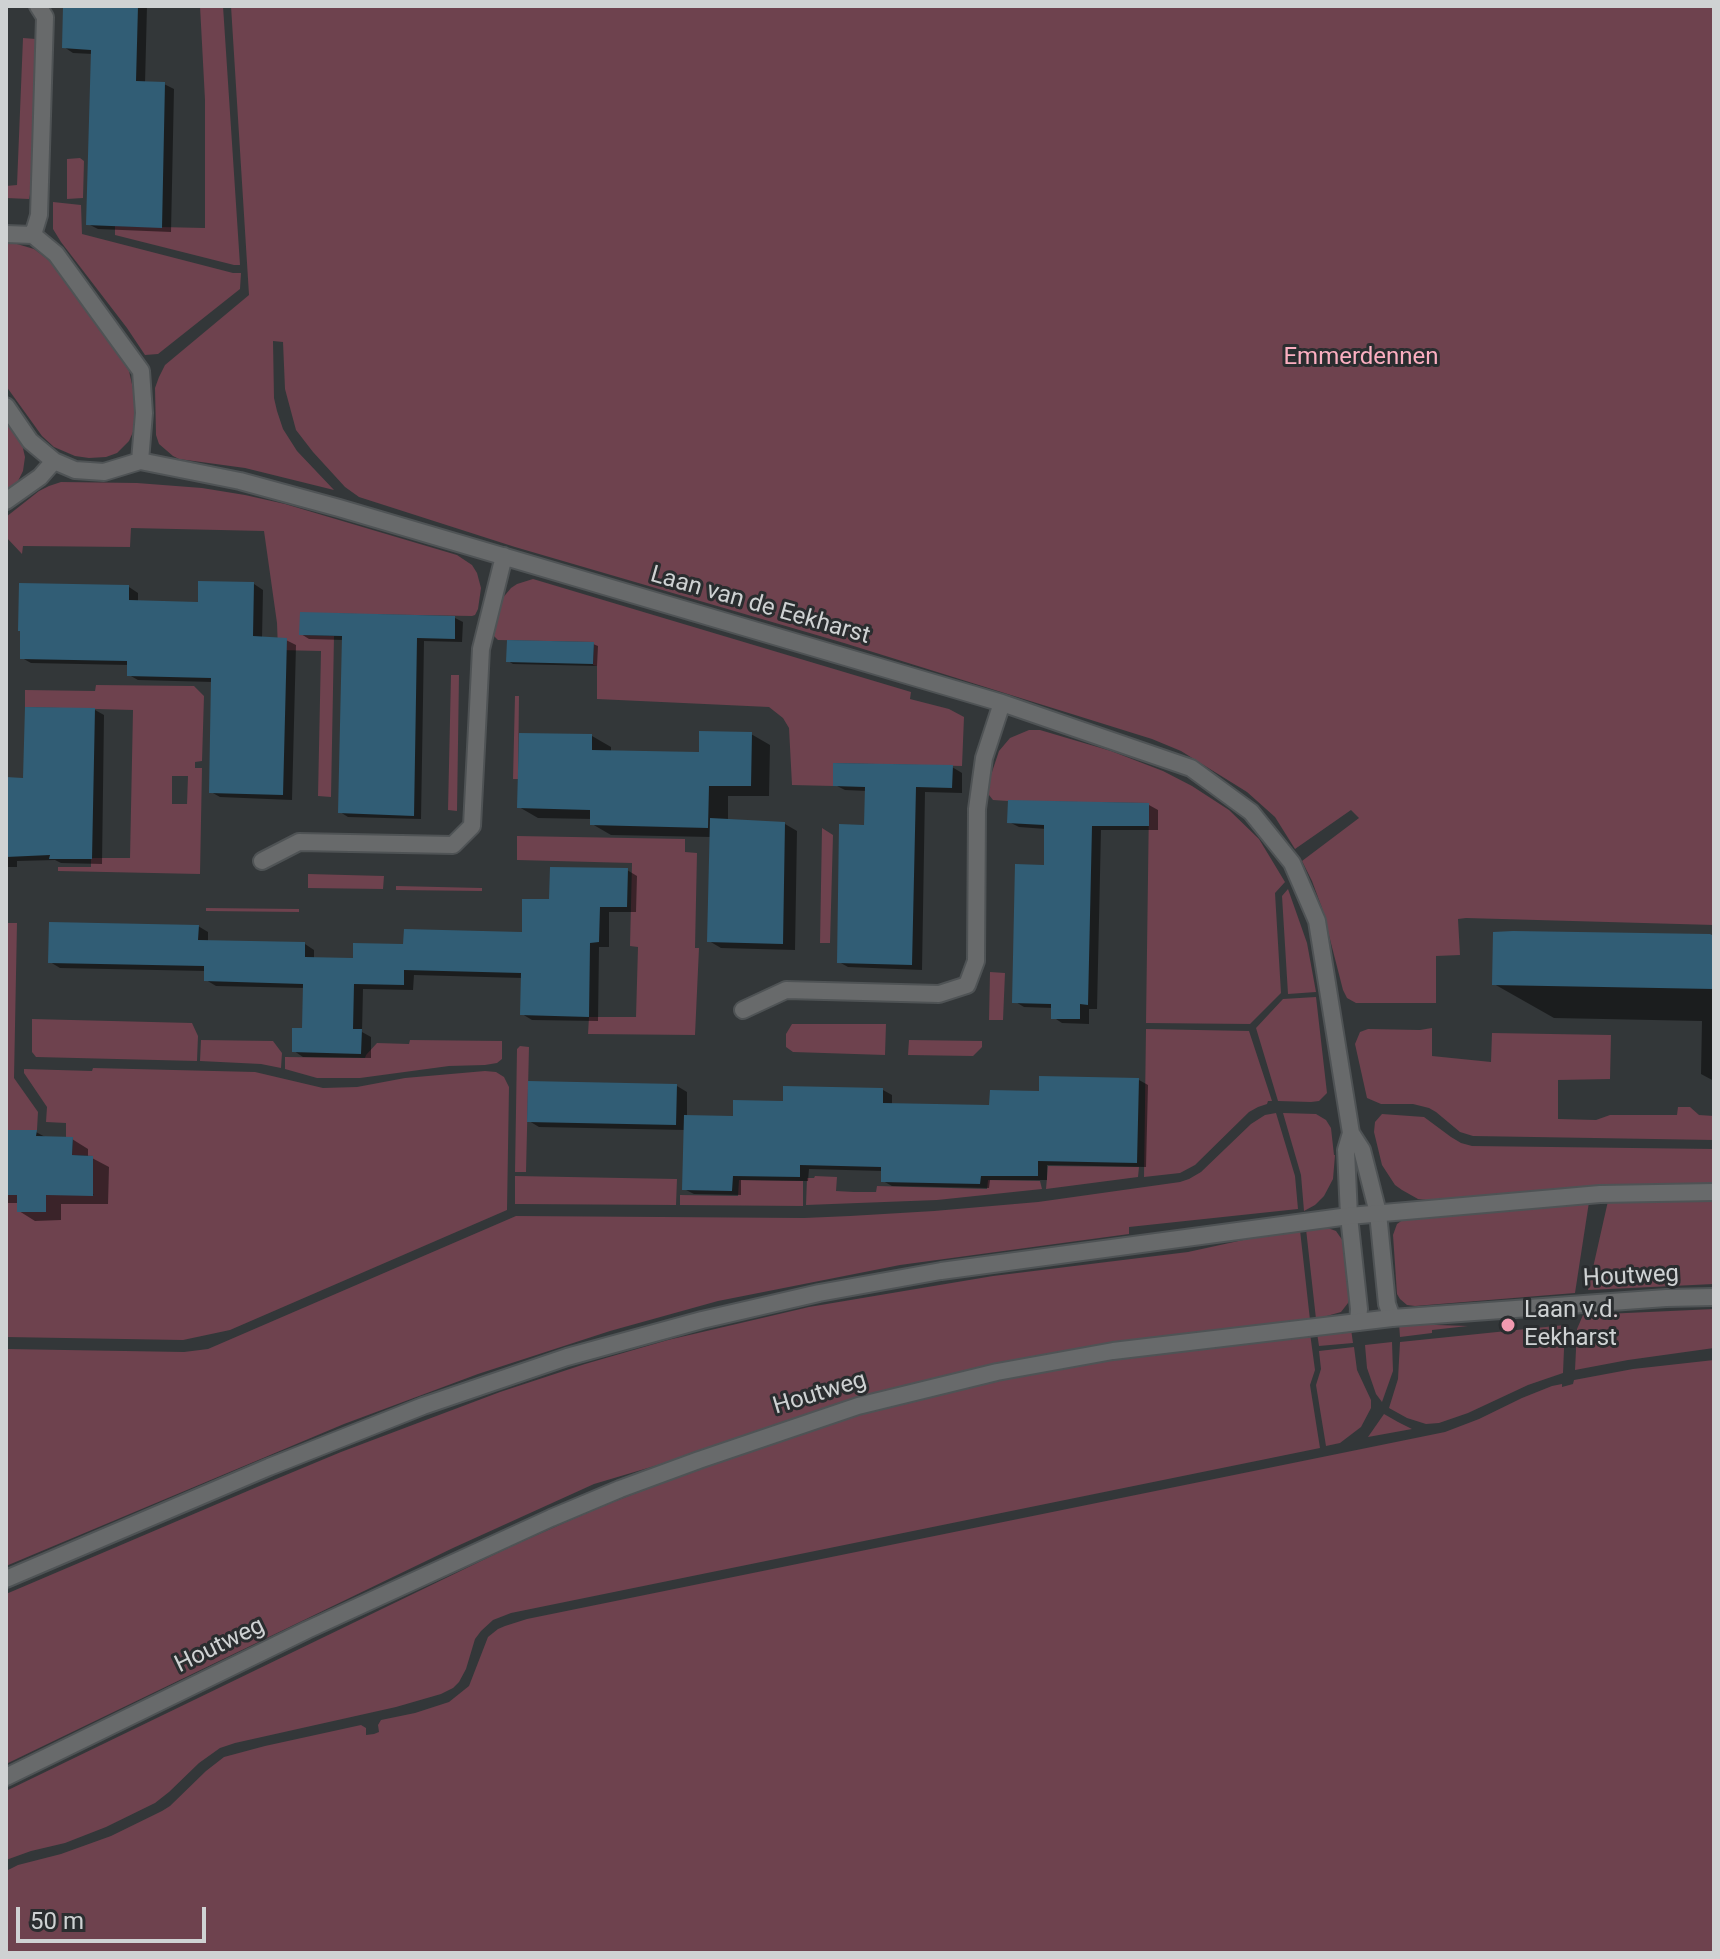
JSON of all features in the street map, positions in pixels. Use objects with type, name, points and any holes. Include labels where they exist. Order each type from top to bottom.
[{"type":"street","points":[[33,235],[39,215],[45,17],[38,6]]},
{"type":"street","points":[[6,234],[33,235],[56,254],[141,371],[144,413],[140,461]]},
{"type":"street","name":"Laan van de Eekharst","points":[[6,406],[30,441],[54,461],[75,470],[104,472],[140,461],[240,481],[1002,703],[1191,768],[1251,812],[1292,863],[1317,921],[1351,1133],[1362,1150],[1378,1213],[1387,1304],[1392,1318]]},
{"type":"street","points":[[6,501],[40,477],[54,461]]},
{"type":"street","points":[[262,861],[299,842],[453,845],[472,826],[481,649],[504,556]]},
{"type":"street","points":[[743,1010],[786,990],[939,994],[967,985],[976,961],[977,809],[984,758],[1002,703]]},
{"type":"street","name":"Laan van de Eekharst","points":[[1351,1133],[1346,1150],[1358,1322]]},
{"type":"street","points":[[6,1579],[269,1467],[423,1406],[567,1357],[702,1320],[819,1293],[941,1271],[1349,1216],[1600,1194],[1714,1192]]},
{"type":"street","name":"Houtweg","points":[[6,1777],[307,1630],[551,1518],[620,1489],[858,1406],[997,1372],[1113,1351],[1392,1318],[1714,1297]]},
{"type":"green space","points":[[200,6],[223,6],[240,265],[115,235],[115,226],[205,228],[205,100]]},
{"type":"green space","name":"Emmerdennen","points":[[231,6],[1714,6],[1714,925],[1458,919],[1460,955],[1436,956],[1436,1003],[1356,1003],[1347,998],[1343,990],[1322,908],[1302,861],[1359,818],[1351,810],[1295,849],[1275,817],[1247,792],[1181,751],[1152,739],[359,497],[345,487],[296,430],[285,389],[283,342],[273,341],[274,398],[283,429],[297,451],[334,490],[245,468],[173,456],[159,444],[156,435],[155,388],[159,377],[165,365],[249,295]]},
{"type":"green space","points":[[23,38],[36,39],[34,142],[29,199],[6,198],[6,186],[17,185]]},
{"type":"green space","points":[[80,158],[84,161],[83,198],[67,199],[67,159]]},
{"type":"green space","points":[[53,202],[81,205],[82,234],[241,273],[240,289],[158,354],[145,355],[53,229]]},
{"type":"green space","points":[[6,244],[34,249],[50,261],[129,371],[135,422],[129,441],[117,453],[89,458],[54,447],[42,436],[6,386]]},
{"type":"green space","points":[[6,420],[22,444],[25,457],[18,481],[6,491]]},
{"type":"green space","points":[[61,482],[137,483],[245,495],[457,555],[472,565],[477,573],[481,588],[478,609],[472,616],[300,613],[300,635],[334,636],[331,797],[318,796],[321,651],[278,650],[264,531],[131,528],[130,547],[23,546],[22,554],[6,537],[6,517],[39,491]]},
{"type":"green space","points":[[533,579],[911,692],[910,699],[949,709],[964,717],[962,766],[833,763],[833,786],[792,785],[789,728],[783,718],[769,707],[597,699],[594,642],[498,640],[493,635],[501,600],[517,584]]},
{"type":"green space","points":[[451,675],[459,675],[457,811],[448,810]]},
{"type":"green space","points":[[96,685],[194,686],[204,696],[202,761],[195,762],[195,768],[202,768],[200,874],[58,871],[58,867],[91,867],[91,858],[130,858],[133,710],[25,707],[25,690],[95,691]],"holes":[[[172,776],[188,776],[187,804],[172,804]]]},
{"type":"green space","points":[[515,696],[519,696],[518,779],[513,779]]},
{"type":"green space","points":[[1029,730],[1040,730],[1111,751],[1163,771],[1229,810],[1259,839],[1285,882],[1275,893],[1281,993],[1250,1024],[1146,1023],[1149,803],[993,800],[987,787],[999,751],[1010,738]]},
{"type":"green space","points":[[822,828],[833,835],[830,943],[820,943]]},
{"type":"green space","points":[[517,836],[685,839],[685,852],[697,853],[695,948],[699,948],[695,1035],[588,1034],[589,1017],[636,1017],[638,947],[630,946],[632,863],[517,860]]},
{"type":"green space","points":[[308,874],[384,876],[383,889],[308,888]]},
{"type":"green space","points":[[396,886],[482,888],[482,891],[396,890]]},
{"type":"green space","points":[[1288,889],[1307,943],[1316,992],[1288,994],[1282,896]]},
{"type":"green space","points":[[206,908],[299,909],[299,912],[206,911]]},
{"type":"green space","points":[[6,923],[17,923],[14,1078],[38,1112],[37,1130],[8,1130],[8,1139],[6,1139]]},
{"type":"green space","points":[[990,972],[1005,973],[1003,1020],[989,1020]]},
{"type":"green space","points":[[1316,997],[1327,1093],[1319,1101],[1278,1101],[1256,1028],[1283,999]]},
{"type":"green space","points":[[32,1019],[192,1023],[198,1036],[197,1061],[36,1057],[32,1052]]},
{"type":"green space","points":[[792,1024],[886,1024],[885,1055],[793,1052],[786,1047],[786,1034]]},
{"type":"green space","points":[[1432,1028],[1432,1056],[1491,1062],[1492,1033],[1611,1035],[1610,1079],[1558,1080],[1558,1119],[1677,1115],[1678,1107],[1690,1107],[1699,1115],[1714,1116],[1714,1140],[1473,1136],[1460,1132],[1429,1108],[1413,1104],[1381,1104],[1367,1098],[1355,1044],[1360,1032],[1368,1029]]},
{"type":"green space","points":[[1146,1029],[1249,1031],[1272,1101],[1249,1112],[1195,1165],[1180,1173],[1144,1177]]},
{"type":"green space","points":[[201,1040],[273,1041],[282,1053],[281,1068],[200,1061]]},
{"type":"green space","points":[[410,1040],[502,1041],[502,1059],[485,1065],[449,1066],[360,1078],[317,1078],[285,1069],[285,1057],[365,1058],[377,1043],[409,1044]]},
{"type":"green space","points":[[909,1040],[982,1041],[982,1047],[973,1056],[908,1055]]},
{"type":"green space","points":[[520,1046],[529,1047],[526,1172],[515,1172],[517,1049]]},
{"type":"green space","points":[[93,1068],[255,1072],[323,1088],[357,1087],[405,1078],[496,1072],[504,1077],[509,1087],[507,1210],[230,1330],[183,1340],[6,1337],[6,1195],[17,1195],[17,1212],[45,1212],[46,1195],[94,1195],[93,1156],[72,1155],[73,1137],[66,1137],[66,1123],[46,1122],[47,1107],[24,1069],[92,1071]]},
{"type":"green space","points":[[1276,1113],[1295,1176],[1298,1209],[1129,1227],[1129,1234],[900,1265],[718,1301],[610,1331],[478,1374],[344,1424],[6,1566],[6,1349],[184,1352],[208,1349],[516,1216],[850,1216],[1038,1202],[1180,1182],[1201,1172],[1251,1124],[1265,1115]]},
{"type":"green space","points":[[1283,1113],[1316,1114],[1326,1120],[1331,1128],[1335,1155],[1333,1179],[1324,1196],[1304,1211],[1301,1175]]},
{"type":"green space","points":[[1382,1114],[1424,1117],[1451,1137],[1472,1146],[1714,1149],[1714,1186],[1569,1188],[1439,1201],[1418,1199],[1395,1185],[1382,1165],[1374,1132],[1375,1122]]},
{"type":"green space","points":[[1048,1166],[1139,1167],[1138,1177],[1046,1189]]},
{"type":"green space","points":[[515,1176],[677,1179],[676,1205],[515,1204]]},
{"type":"green space","points":[[837,1177],[836,1191],[876,1192],[877,1186],[987,1189],[988,1180],[1040,1181],[1042,1189],[937,1200],[806,1205],[807,1178]]},
{"type":"green space","points":[[739,1180],[803,1181],[803,1206],[680,1205],[680,1195],[738,1196]]},
{"type":"green space","points":[[1714,1200],[1714,1284],[1588,1290],[1608,1201]]},
{"type":"green space","points":[[1589,1202],[1575,1293],[1415,1306],[1407,1305],[1397,1294],[1393,1235],[1397,1224],[1404,1219]]},
{"type":"green space","points":[[1325,1227],[1336,1231],[1343,1241],[1350,1294],[1341,1312],[1316,1319],[1306,1229]]},
{"type":"green space","points":[[1300,1230],[1310,1320],[1110,1344],[973,1369],[901,1388],[594,1484],[453,1548],[6,1764],[6,1594],[341,1452],[500,1392],[585,1364],[668,1340],[809,1307],[993,1276],[1188,1252]]},
{"type":"green space","points":[[1714,1309],[1714,1348],[1575,1370],[1577,1329],[1583,1315]]},
{"type":"green space","points":[[1399,1323],[1468,1326],[1400,1337]]},
{"type":"green space","points":[[1565,1325],[1563,1373],[1439,1423],[1426,1424],[1389,1408],[1398,1379],[1400,1342]]},
{"type":"green space","points":[[1351,1329],[1353,1343],[1319,1346],[1317,1333]]},
{"type":"green space","points":[[1310,1333],[1315,1370],[1310,1385],[1320,1448],[511,1613],[493,1620],[481,1631],[459,1682],[441,1694],[220,1748],[155,1803],[65,1843],[6,1860],[6,1791],[512,1546],[600,1507],[762,1445],[838,1420],[1000,1378],[1098,1360]]},
{"type":"green space","points":[[1392,1342],[1393,1371],[1382,1402],[1367,1368],[1365,1345]]},
{"type":"green space","points":[[1354,1347],[1357,1370],[1371,1400],[1371,1408],[1361,1427],[1340,1443],[1326,1446],[1316,1385],[1321,1369],[1319,1351]]},
{"type":"green space","points":[[1714,1360],[1714,1953],[6,1953],[6,1871],[111,1836],[162,1811],[224,1757],[361,1725],[366,1728],[366,1735],[374,1734],[379,1732],[381,1720],[449,1702],[469,1686],[488,1637],[505,1626],[527,1619],[1445,1432],[1552,1386],[1573,1384],[1574,1380],[1633,1369]]},
{"type":"green space","points":[[1384,1414],[1398,1422],[1412,1429],[1368,1437]]},
{"type":"building","points":[[63,6],[138,6],[136,81],[165,82],[162,228],[86,225],[91,50],[62,48]]},
{"type":"building","points":[[198,581],[254,582],[253,636],[287,638],[283,795],[209,793],[211,678],[127,676],[127,661],[20,659],[19,583],[129,585],[129,600],[198,602]]},
{"type":"building","points":[[300,612],[455,616],[455,639],[417,638],[414,816],[338,813],[342,636],[299,635]]},
{"type":"building","points":[[507,640],[594,642],[593,664],[506,662]]},
{"type":"building","points":[[25,707],[95,708],[92,859],[49,859],[50,855],[6,857],[6,777],[23,778]]},
{"type":"building","points":[[699,731],[752,732],[751,786],[709,786],[708,828],[590,825],[590,810],[517,808],[519,733],[592,734],[592,750],[699,752]]},
{"type":"building","points":[[833,763],[953,765],[952,788],[916,787],[912,965],[837,963],[839,824],[864,825],[865,787],[833,786]]},
{"type":"building","points":[[1008,800],[1149,803],[1149,826],[1092,826],[1088,1005],[1080,1004],[1080,1019],[1051,1019],[1051,1004],[1012,1003],[1015,864],[1044,865],[1044,825],[1007,823]]},
{"type":"building","points":[[710,818],[785,822],[783,944],[707,942]]},
{"type":"building","points":[[550,867],[628,868],[627,907],[600,907],[599,942],[590,943],[589,1017],[520,1015],[521,973],[404,970],[404,985],[354,984],[353,1029],[362,1029],[361,1054],[292,1052],[292,1028],[302,1028],[303,984],[204,981],[204,966],[48,963],[49,922],[199,925],[198,940],[305,942],[305,957],[353,958],[353,943],[403,944],[404,929],[522,932],[522,899],[549,899]]},
{"type":"building","points":[[1493,932],[1710,934],[1714,936],[1714,989],[1492,985]]},
{"type":"building","points":[[1039,1076],[1139,1078],[1137,1163],[1038,1161],[1038,1176],[981,1176],[980,1184],[881,1182],[881,1167],[800,1165],[800,1177],[733,1176],[732,1191],[682,1190],[684,1115],[733,1116],[733,1100],[783,1101],[783,1086],[883,1088],[883,1103],[989,1105],[990,1090],[1039,1091]]},
{"type":"building","points":[[528,1081],[677,1084],[676,1125],[527,1122]]},
{"type":"building","points":[[8,1130],[37,1130],[36,1136],[73,1137],[72,1155],[93,1156],[93,1196],[46,1195],[46,1212],[17,1212],[17,1195],[6,1195]]},
{"type":"place","name":"Laan v.d. Eekharst","points":[[1508,1325]]}]
